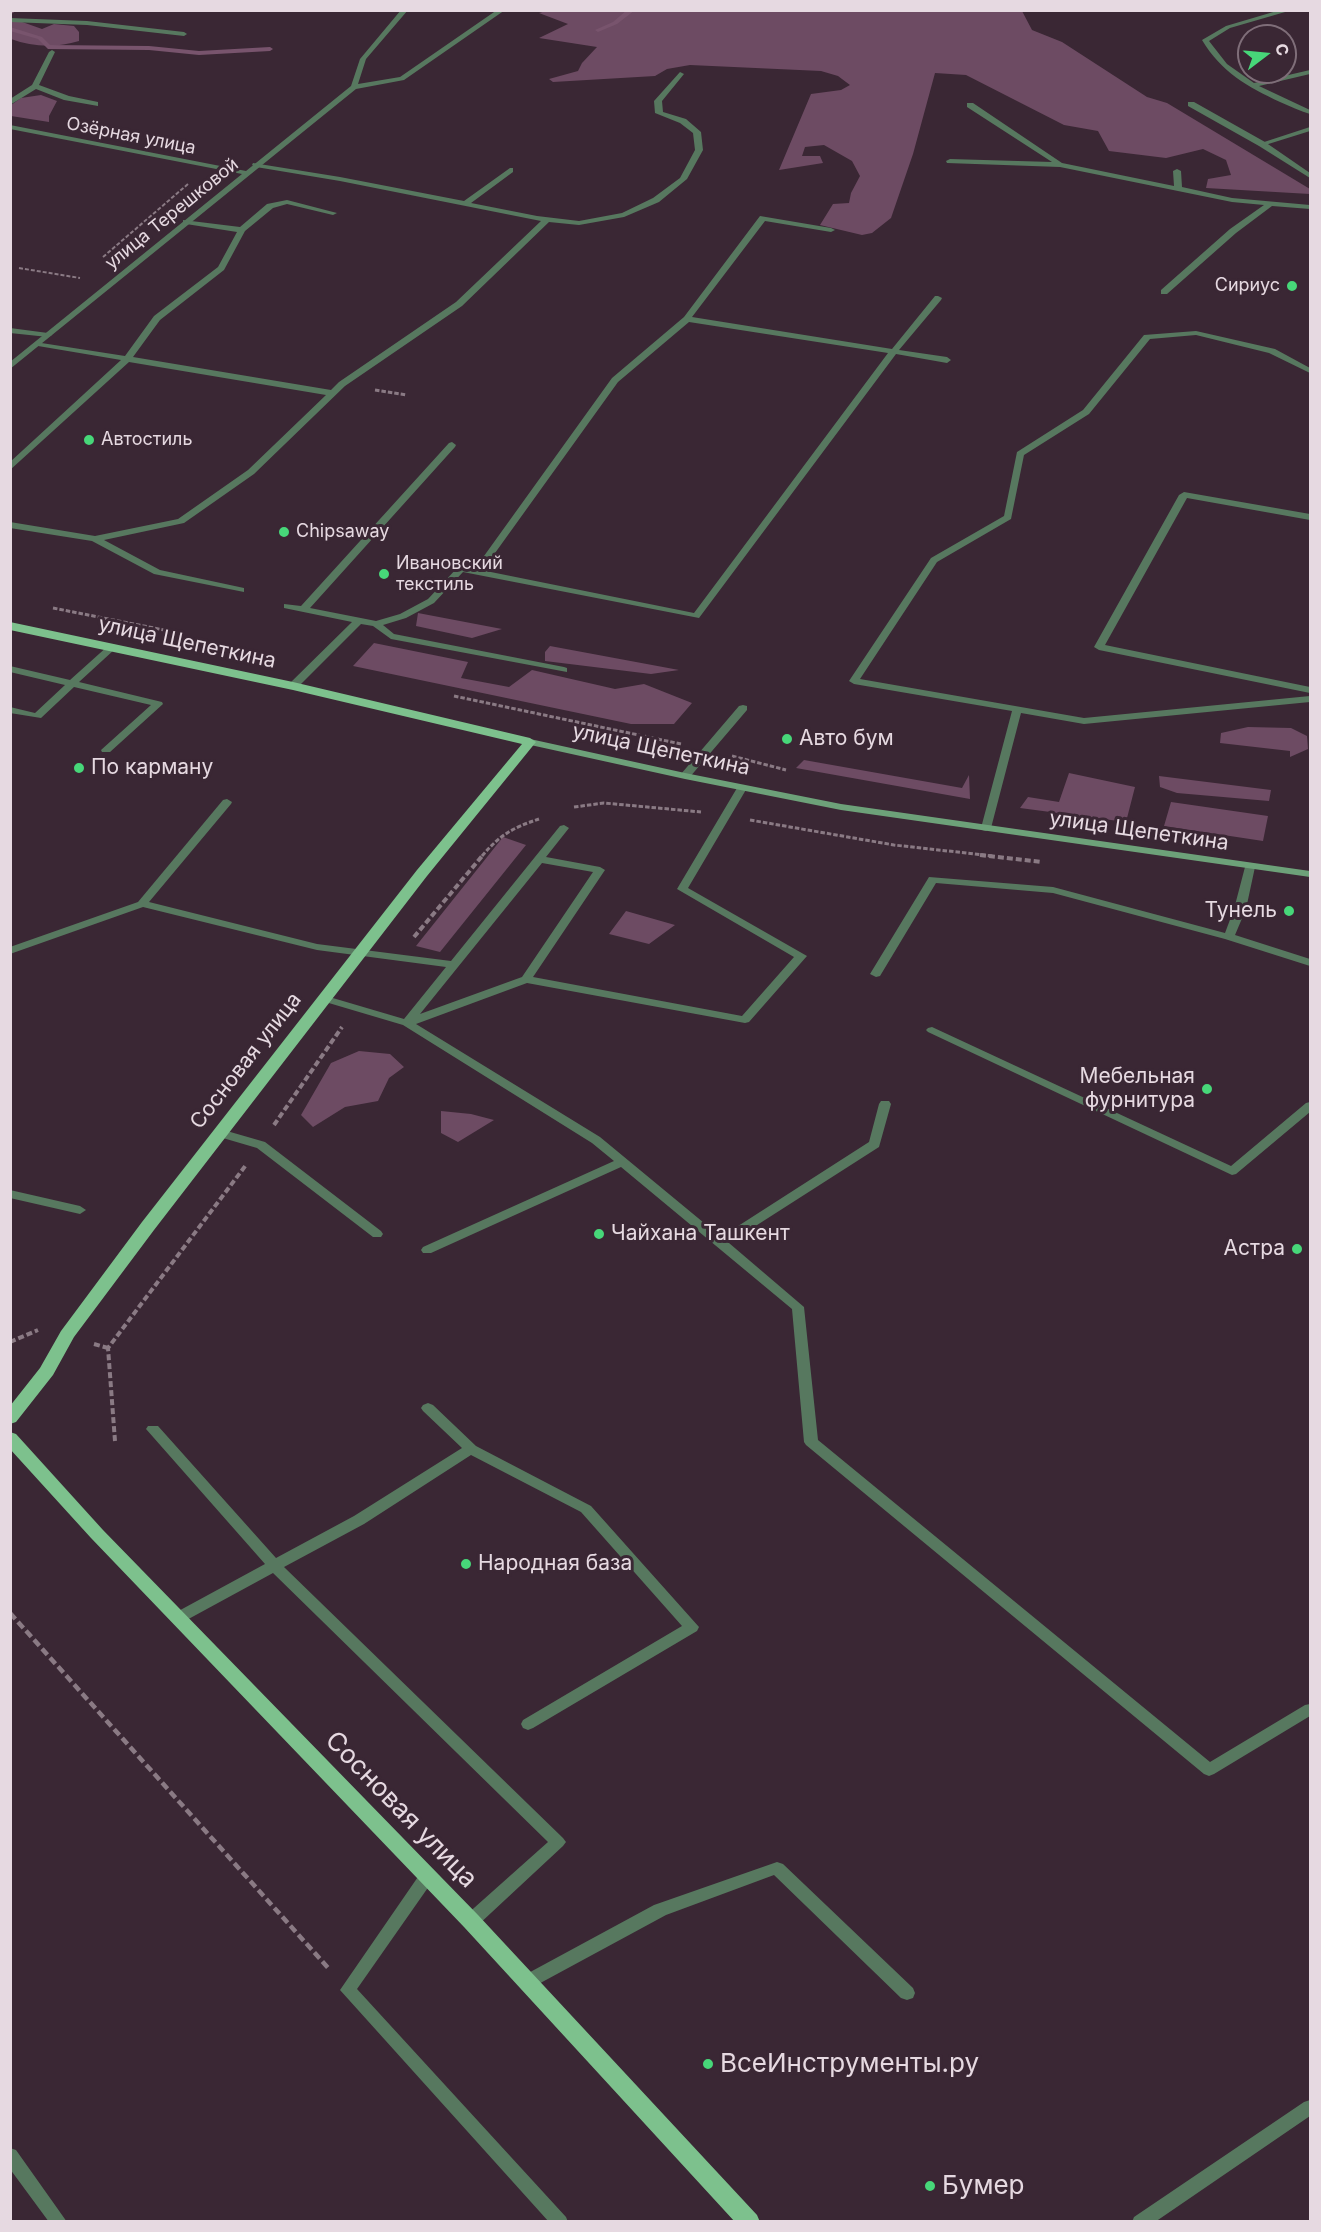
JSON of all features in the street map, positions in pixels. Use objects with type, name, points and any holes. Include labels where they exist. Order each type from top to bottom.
[{"type":"main road","name":"улица Щепеткина","points":[[10,626],[293,686],[685,776],[841,807],[1311,874]]},
{"type":"main road","name":"Сосновая улица","points":[[10,1418],[47,1371],[67,1335],[141,1235],[463,821],[530,742]]},
{"type":"main road","name":"Сосновая улица","points":[[10,1438],[178,1618],[428,1875],[749,2222]]},
{"type":"street","points":[[354,87],[363,59],[405,10]]},
{"type":"street","name":"улица Терешковой","points":[[10,367],[354,87],[402,78],[502,10]]},
{"type":"street","points":[[1289,10],[1228,27],[1205,40],[1212,55],[1251,86],[1311,112]]},
{"type":"street","points":[[11,20],[87,23],[184,34]]},
{"type":"street","points":[[10,103],[35,86],[52,52]]},
{"type":"street","points":[[1251,86],[1311,72]]},
{"type":"street","points":[[256,165],[547,219],[579,222],[624,215],[656,200],[683,179],[699,150],[697,132],[683,121],[659,113],[658,101],[680,74]]},
{"type":"street","points":[[35,86],[67,98],[95,104]]},
{"type":"street","points":[[1191,104],[1262,144],[1311,176]]},
{"type":"street","points":[[970,105],[1060,165]]},
{"type":"street","name":"Озёрная улица","points":[[10,127],[246,173]]},
{"type":"street","points":[[1262,144],[1311,129]]},
{"type":"street","points":[[950,161],[1060,165],[1269,205],[1311,207]]},
{"type":"street","points":[[466,203],[510,170]]},
{"type":"street","points":[[1177,171],[1178,189]]},
{"type":"street","points":[[10,467],[127,359],[157,318],[221,268],[242,230],[270,206],[287,202],[333,213]]},
{"type":"street","points":[[1164,292],[1233,231],[1269,205]]},
{"type":"street","points":[[287,606],[376,624],[403,616],[431,601],[461,569],[487,558],[615,380],[687,320],[763,218],[831,230]]},
{"type":"street","points":[[95,539],[181,521],[251,472],[331,393],[459,303],[547,219]]},
{"type":"street","points":[[186,222],[242,230]]},
{"type":"street","points":[[461,569],[696,616],[895,350],[938,298]]},
{"type":"street","points":[[687,320],[895,350],[947,360]]},
{"type":"street","points":[[10,330],[48,335]]},
{"type":"street","points":[[1311,371],[1272,351],[1196,333],[1147,337],[1086,412],[1020,454],[1008,517],[934,560],[854,681],[1084,721],[1311,699]]},
{"type":"street","points":[[38,344],[331,393]]},
{"type":"street","points":[[303,610],[452,445]]},
{"type":"street","points":[[1311,517],[1184,495],[1099,647],[1311,690]]},
{"type":"street","points":[[10,525],[95,539],[157,572],[241,590]]},
{"type":"street","points":[[293,686],[359,621]]},
{"type":"street","points":[[376,624],[391,636],[564,670]]},
{"type":"street","points":[[10,710],[37,716],[112,647]]},
{"type":"street","points":[[10,669],[158,704],[106,750]]},
{"type":"street","points":[[685,776],[743,708]]},
{"type":"street","points":[[986,828],[1017,710]]},
{"type":"street","points":[[407,1023],[526,979],[745,1020],[801,956],[682,889],[742,788]]},
{"type":"street","points":[[10,951],[142,904],[227,802]]},
{"type":"street","points":[[407,1023],[564,828]]},
{"type":"street","points":[[526,979],[600,870],[539,859]]},
{"type":"street","points":[[1229,937],[1240,909],[1250,867]]},
{"type":"street","points":[[876,974],[933,879],[1053,890],[1229,937],[1311,963]]},
{"type":"street","points":[[142,904],[317,947],[454,965]]},
{"type":"street","points":[[326,999],[407,1023],[596,1140],[798,1307],[811,1442],[1209,1770],[1311,1709]]},
{"type":"street","points":[[932,1030],[1232,1171],[1311,1106]]},
{"type":"street","points":[[721,1243],[875,1144],[885,1104]]},
{"type":"street","points":[[220,1133],[261,1145],[377,1233]]},
{"type":"street","points":[[427,1250],[622,1162]]},
{"type":"street","points":[[10,1194],[80,1210]]},
{"type":"street","points":[[428,1408],[471,1449],[586,1509],[692,1627],[528,1724]]},
{"type":"street","points":[[153,1429],[275,1566],[558,1842],[471,1921]]},
{"type":"street","points":[[178,1618],[359,1520],[471,1449]]},
{"type":"street","points":[[527,1982],[660,1910],[777,1868],[907,1993]]},
{"type":"street","points":[[428,1875],[348,1989],[560,2222]]},
{"type":"street","points":[[1140,2222],[1311,2107]]},
{"type":"street","points":[[10,2156],[59,2222]]},
{"type":"path","points":[[97,262],[193,180]]},
{"type":"path","points":[[19,268],[80,278],[71,285]]},
{"type":"path","points":[[51,607],[174,632],[192,640]]},
{"type":"path","points":[[452,696],[709,750],[796,772]]},
{"type":"path","points":[[10,1342],[41,1329]]},
{"type":"path","points":[[10,1613],[348,1989]]},
{"type":"shaded area","points":[[546,11],[1022,11],[1032,30],[1062,42],[1147,97],[1167,103],[1310,189],[1310,194],[1206,188],[1208,179],[1231,175],[1226,160],[1203,149],[1166,158],[1109,151],[1098,131],[1064,125],[966,75],[935,73],[913,154],[891,218],[872,233],[862,235],[820,225],[833,204],[849,203],[851,193],[860,176],[852,161],[824,145],[805,147],[802,156],[820,156],[823,163],[779,170],[811,94],[841,90],[850,85],[838,76],[821,71],[690,65],[667,69],[655,76],[553,82],[549,79],[578,71],[582,63],[597,47],[539,38],[568,24],[539,13]]},
{"type":"shaded area","points":[[11,18],[42,29],[54,24],[74,26],[79,32],[79,41],[45,46],[11,39]]},
{"type":"shaded area","points":[[41,95],[57,101],[49,116],[49,122],[11,116],[11,105],[21,98]]},
{"type":"shaded area","points":[[418,613],[502,629],[472,638],[416,626]]},
{"type":"shaded area","points":[[374,643],[468,662],[461,678],[509,687],[532,670],[615,689],[644,684],[692,703],[674,724],[631,724],[353,666]]},
{"type":"shaded area","points":[[550,646],[679,670],[651,674],[545,661],[545,652]]},
{"type":"shaded area","points":[[1248,727],[1291,728],[1307,736],[1308,749],[1290,757],[1290,751],[1220,743],[1221,733]]},
{"type":"shaded area","points":[[804,760],[962,788],[969,775],[970,799],[796,768]]},
{"type":"shaded area","points":[[1069,773],[1135,787],[1126,822],[1020,808],[1028,797],[1059,802]]},
{"type":"shaded area","points":[[1159,776],[1271,790],[1269,801],[1177,793],[1160,787]]},
{"type":"shaded area","points":[[1171,802],[1268,816],[1263,841],[1164,826]]},
{"type":"shaded area","points":[[503,837],[526,845],[440,952],[416,946]]},
{"type":"shaded area","points":[[626,911],[675,925],[649,944],[609,934]]},
{"type":"shaded area","points":[[359,1051],[390,1054],[404,1067],[389,1078],[378,1101],[345,1107],[313,1127],[301,1115],[331,1063]]},
{"type":"shaded area","points":[[441,1111],[471,1114],[494,1120],[458,1142],[441,1133]]},
{"type":"waterway","points":[[10,13],[14,10]]},
{"type":"waterway","points":[[598,30],[615,23],[632,10]]},
{"type":"waterway","points":[[10,29],[40,38],[48,47],[149,48],[199,53],[270,49]]},
{"type":"place","name":"Сириус","points":[[1292,286]]},
{"type":"place","name":"Автостиль","points":[[89,440]]},
{"type":"place","name":"Chipsaway","points":[[284,532]]},
{"type":"place","name":"Ивановский текстиль","points":[[384,574]]},
{"type":"place","name":"Авто бум","points":[[787,739]]},
{"type":"place","name":"По карману","points":[[79,768]]},
{"type":"place","name":"Тунель","points":[[1289,911]]},
{"type":"place","name":"Мебельная фурнитура","points":[[1207,1089]]},
{"type":"place","name":"Чайхана Ташкент","points":[[599,1234]]},
{"type":"place","name":"Астра","points":[[1297,1249]]},
{"type":"place","name":"Народная база","points":[[466,1564]]},
{"type":"place","name":"ВсеИнструменты.ру","points":[[708,2064]]},
{"type":"place","name":"Бумер","points":[[930,2186]]}]
